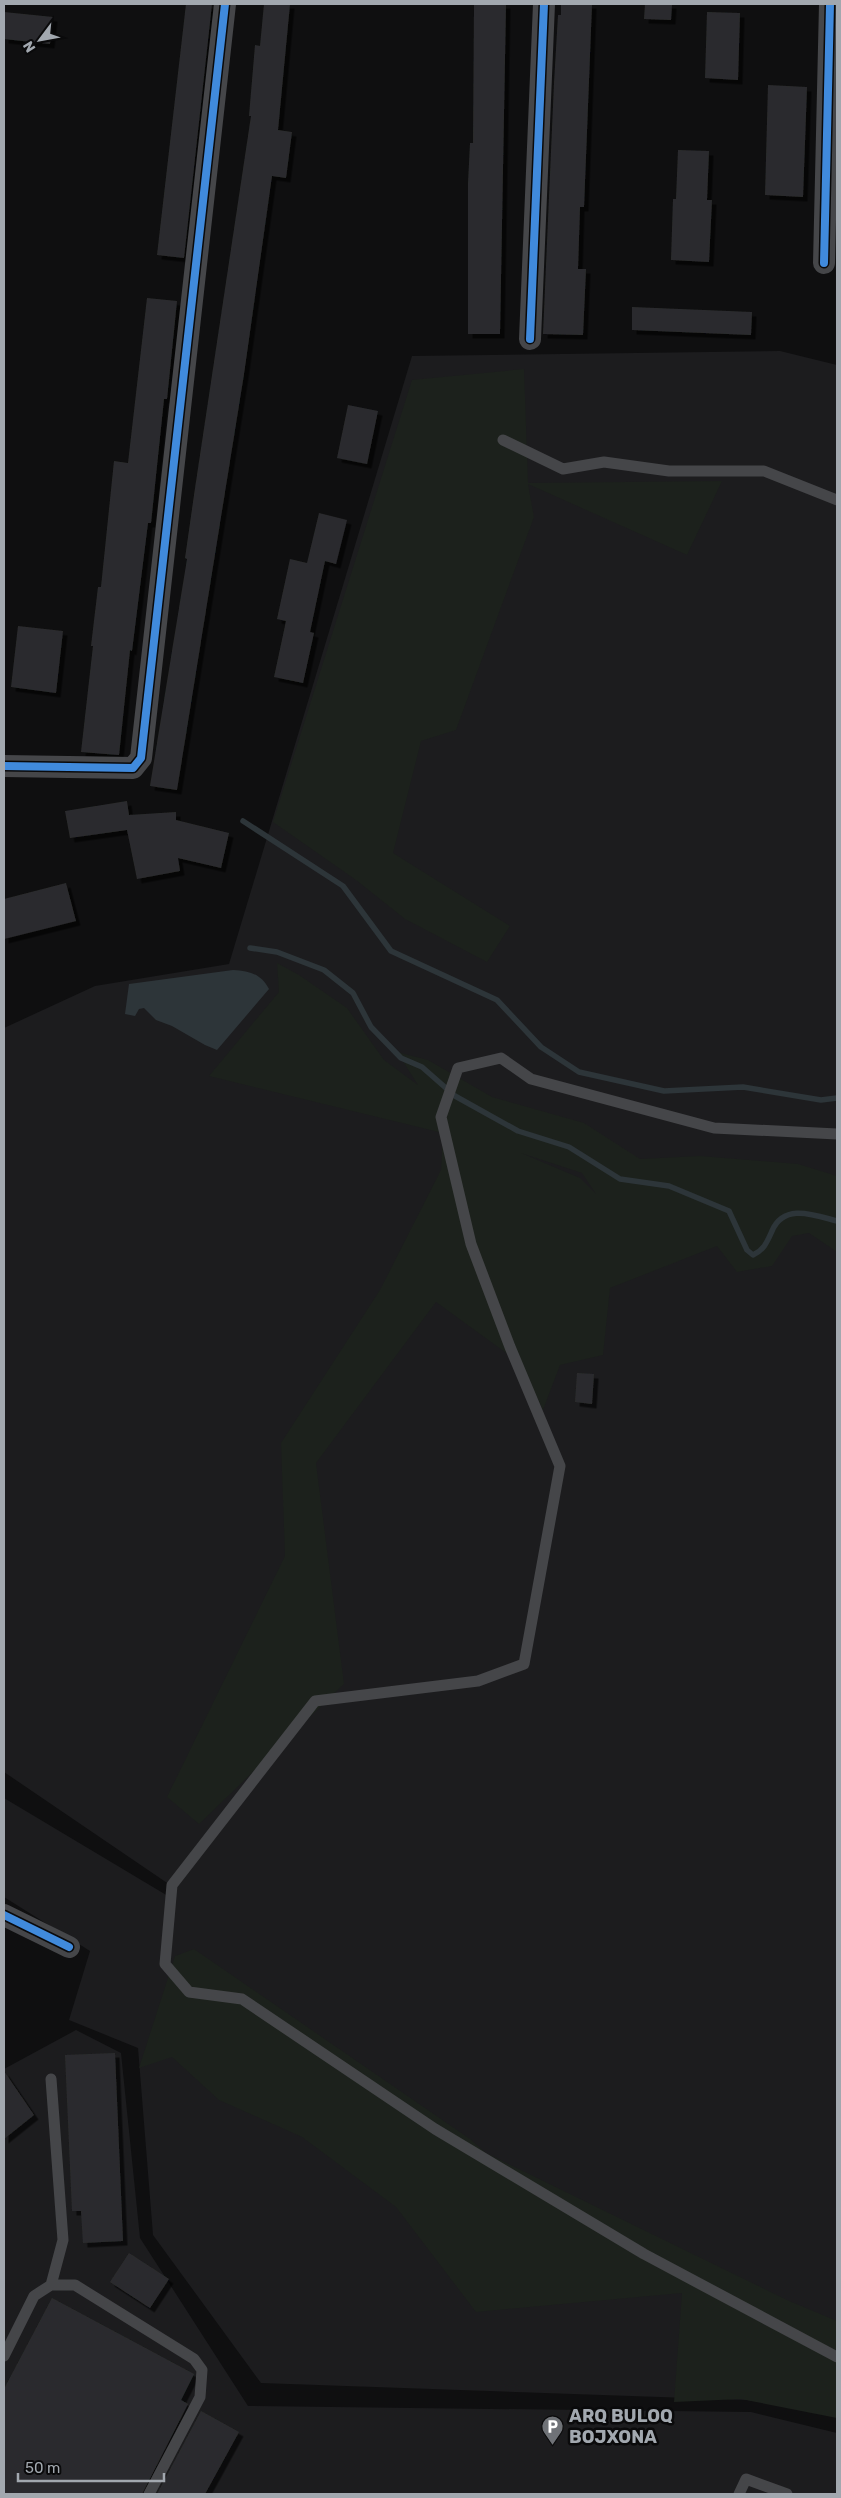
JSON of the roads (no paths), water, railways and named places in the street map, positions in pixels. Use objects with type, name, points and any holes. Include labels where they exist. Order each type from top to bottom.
[{"type":"street","points":[[4,766],[133,768],[141,758],[225,4]]},
{"type":"street","points":[[530,339],[544,4]]},
{"type":"street","points":[[824,263],[830,4]]},
{"type":"street","points":[[4,1915],[69,1946]]},
{"type":"lane","points":[[503,440],[563,469],[604,462],[669,471],[764,471],[837,500]]},
{"type":"lane","points":[[837,1134],[714,1128],[531,1079],[501,1058],[458,1068],[441,1117],[472,1244],[510,1347],[560,1466],[524,1664],[478,1681],[316,1701],[172,1885],[165,1964],[189,1992],[242,1999],[435,2129],[644,2254],[837,2357]]},
{"type":"lane","points":[[51,2080],[62,2240],[51,2285]]},
{"type":"lane","points":[[4,2356],[34,2296],[51,2285],[75,2285],[194,2360],[202,2370],[200,2397],[148,2494]]},
{"type":"lane","points":[[739,2494],[746,2479],[787,2494]]},
{"type":"waterway","points":[[243,821],[343,886],[391,951],[497,1000],[541,1047],[579,1072],[664,1091],[743,1087],[821,1100],[837,1098]]},
{"type":"waterway","points":[[250,948],[277,952],[324,970],[353,993],[371,1027],[401,1058],[422,1067],[455,1096],[518,1131],[569,1147],[620,1179],[669,1186],[729,1211],[747,1250],[753,1255],[763,1248],[777,1222],[784,1217],[800,1213],[837,1221]]},
{"type":"place","name":"ARQ BULOQ BOJXONA","points":[[553,2445]]}]
